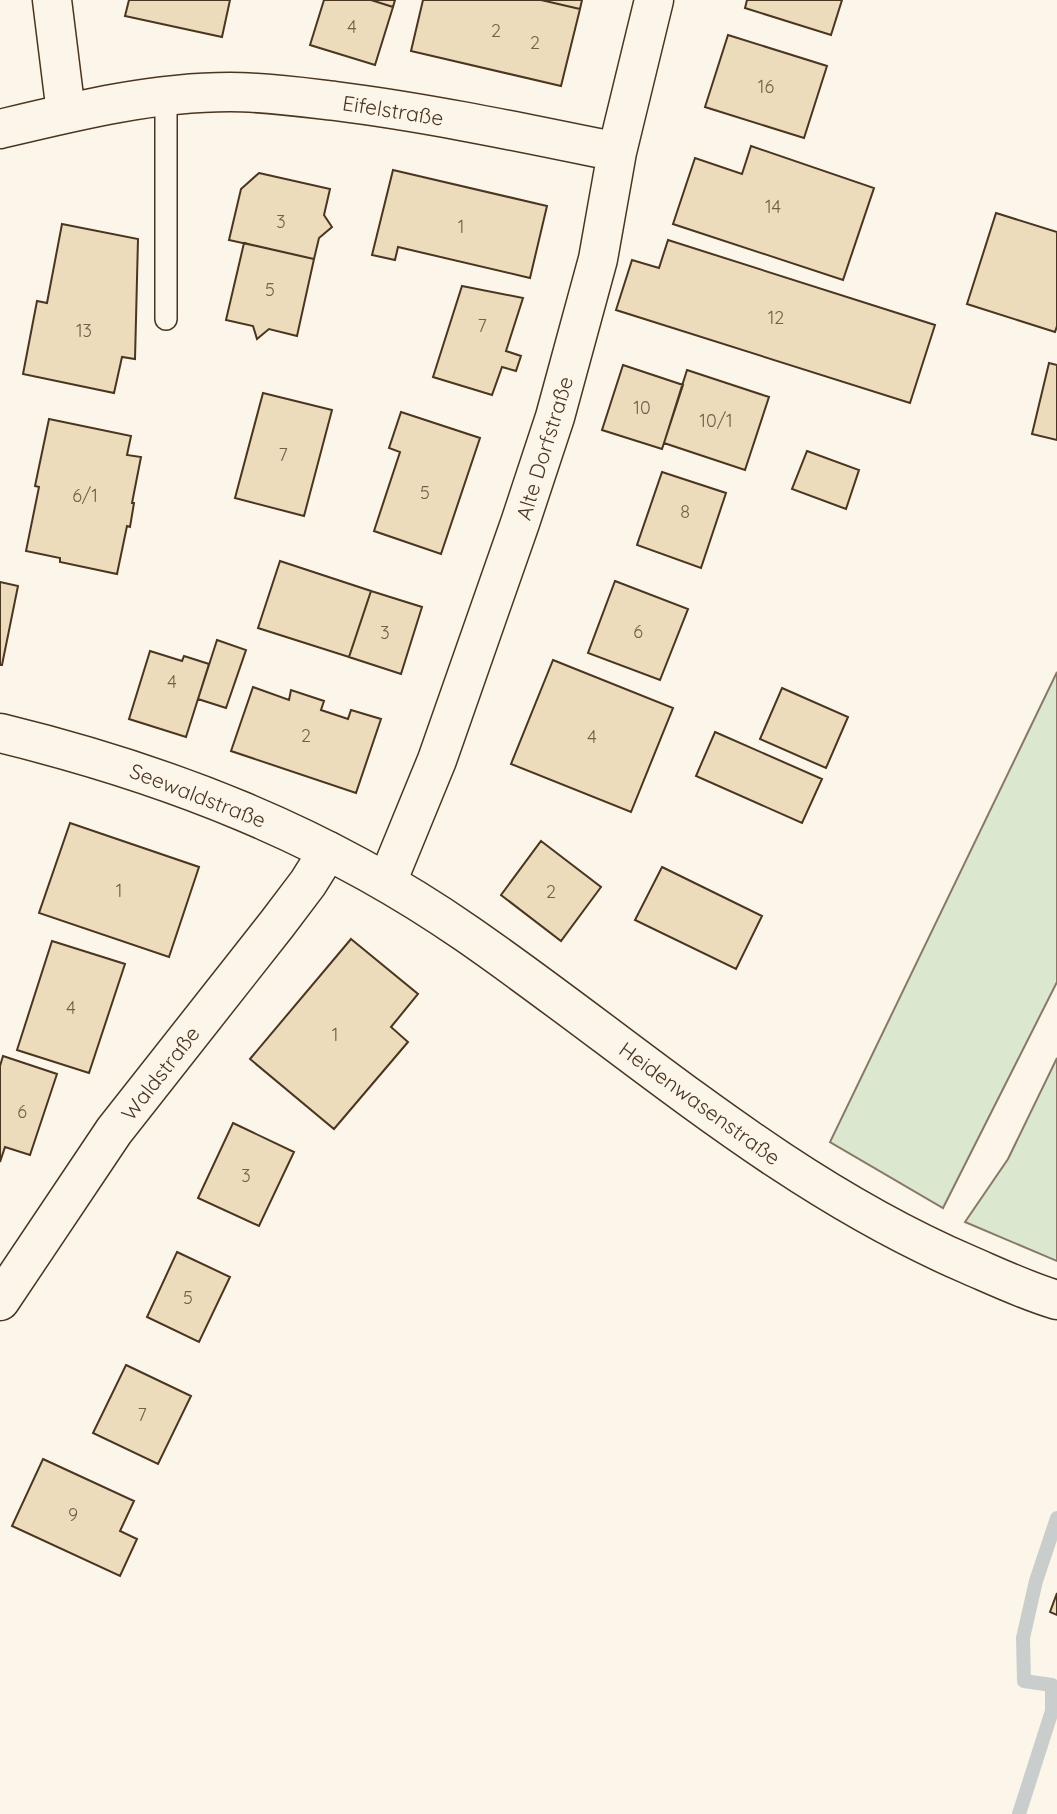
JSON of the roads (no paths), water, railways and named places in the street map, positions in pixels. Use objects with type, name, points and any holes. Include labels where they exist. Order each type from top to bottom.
[{"type":"street","points":[[51,0],[66,113]]},
{"type":"street","name":"Alte Dorfstraße","points":[[387,882],[437,760],[555,416],[598,259],[617,152],[654,0]]},
{"type":"street","name":"Eifelstraße","points":[[0,129],[66,113],[166,96],[231,92],[326,100],[450,119],[617,152]]},
{"type":"street","name":"Seewaldstraße","points":[[0,733],[108,761],[186,787],[261,818],[387,882]]},
{"type":"street","name":"Waldstraße","points":[[0,1301],[114,1131],[277,924],[328,851]]},
{"type":"street","name":"Heidenwasenstraße","points":[[387,882],[486,947],[720,1121],[829,1193],[937,1252],[1044,1297]]},
{"type":"lane","points":[[166,96],[166,319]]},
{"type":"waterway","points":[[1019,1814],[1052,1711],[1052,1685],[1024,1681],[1023,1638],[1036,1581],[1057,1518]]}]
